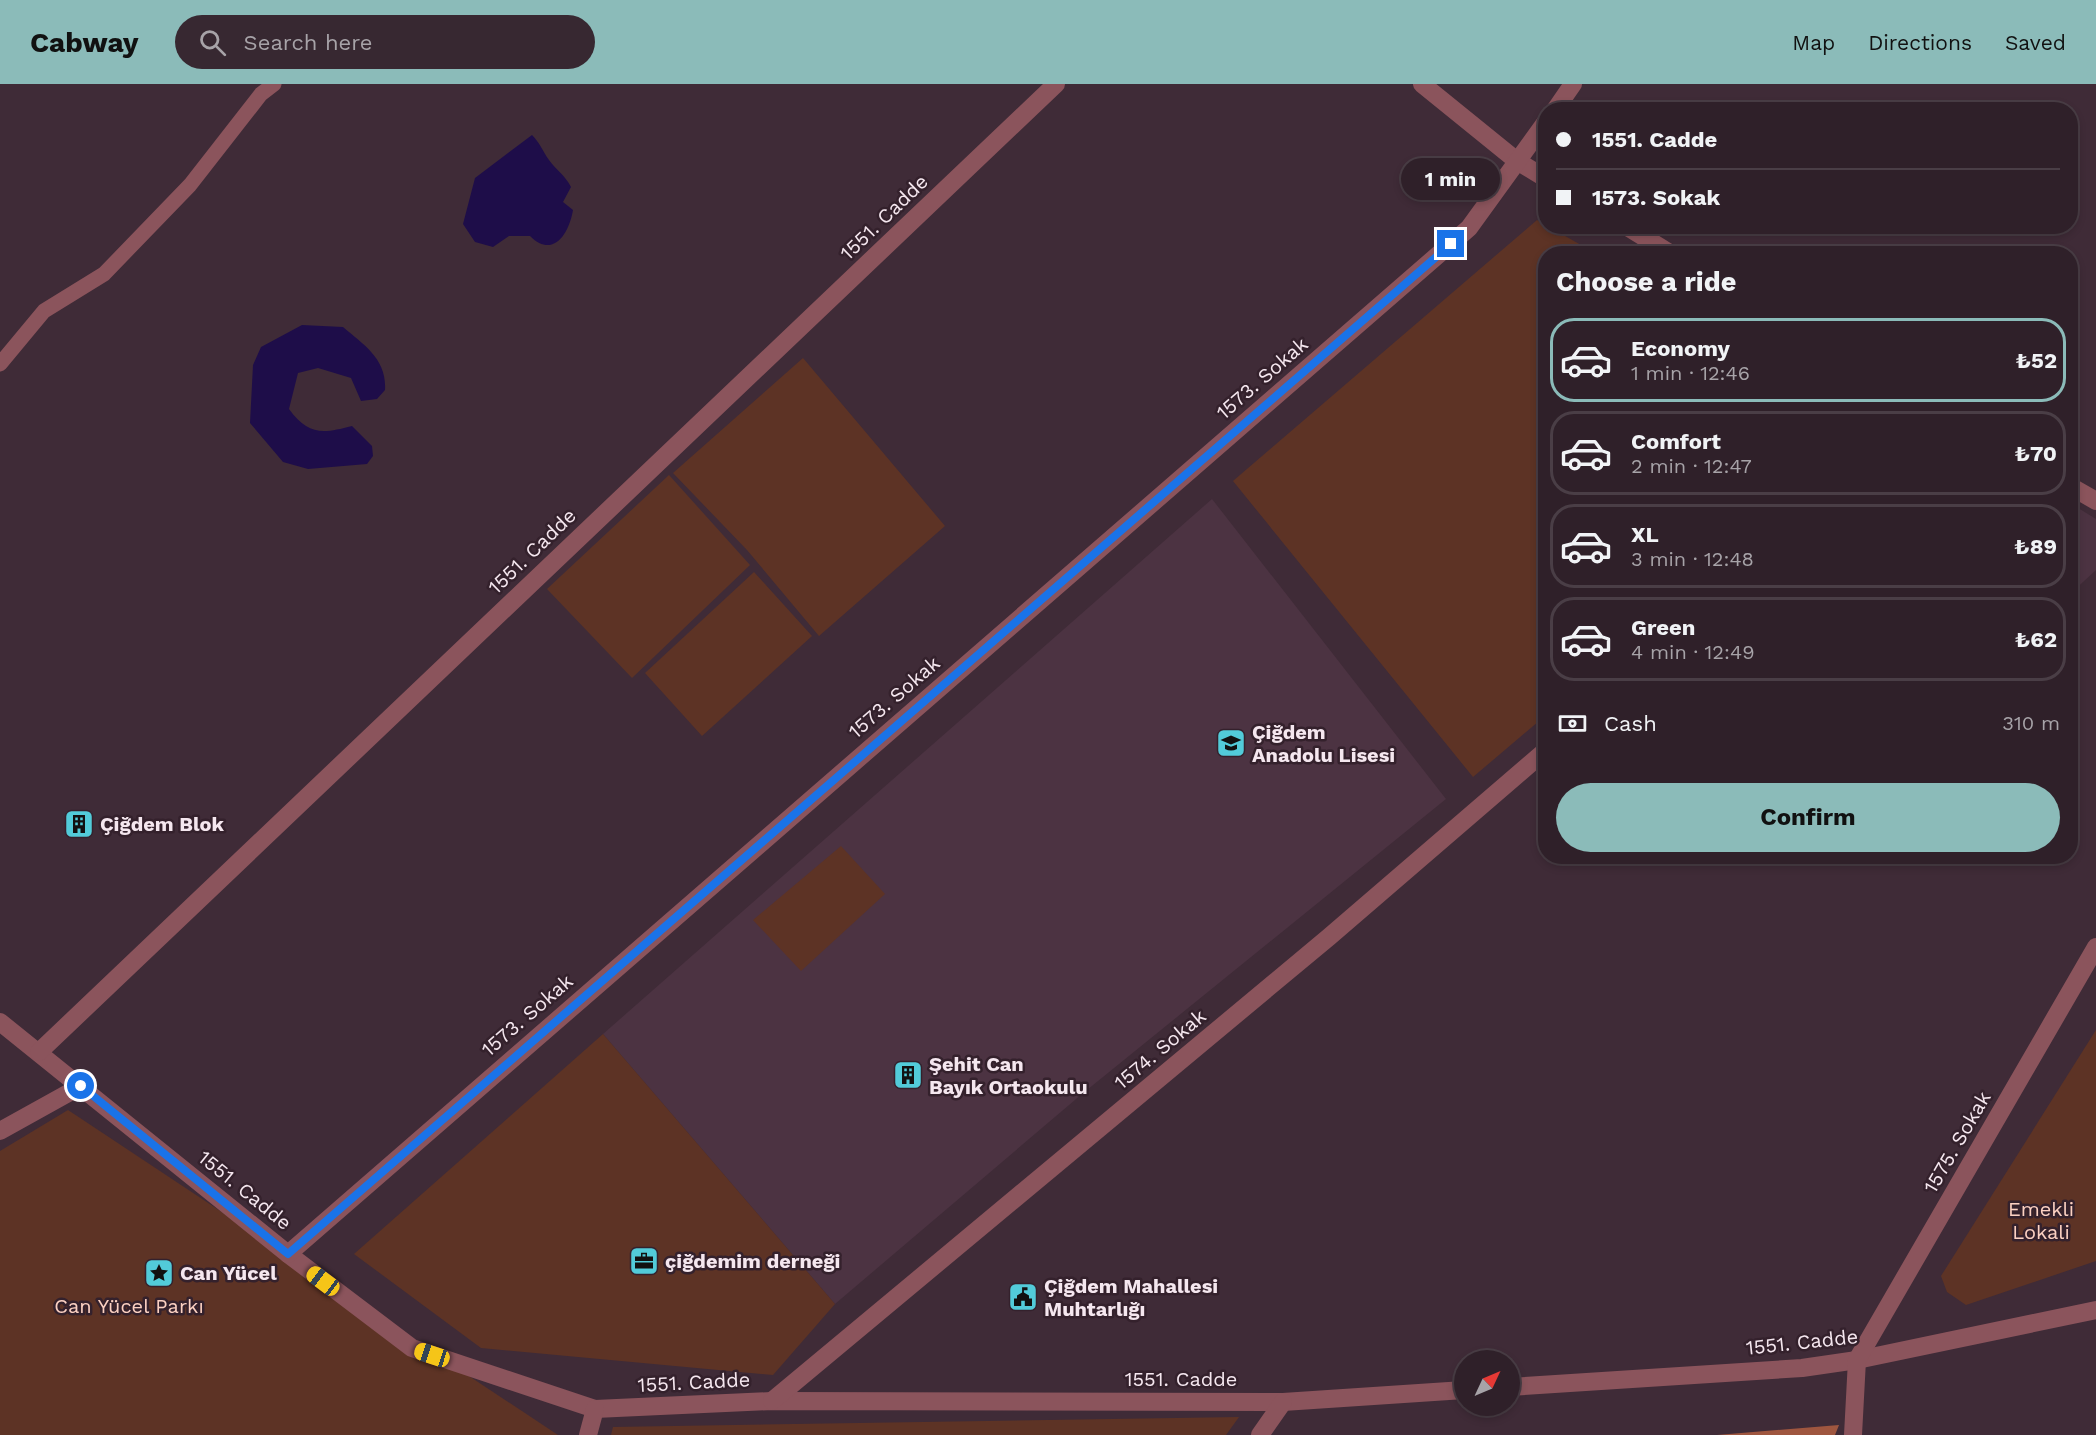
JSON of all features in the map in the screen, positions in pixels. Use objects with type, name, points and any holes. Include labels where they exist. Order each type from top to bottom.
[{"type":"street","name":"1551. Cadde","points":[[39,1052],[1056,84]]},
{"type":"street","points":[[1422,84],[1517,162],[1538,174]]},
{"type":"street","points":[[1561,102],[1573,84]]},
{"type":"street","name":"1573. Sokak","points":[[288,1254],[1469,228],[1538,133]]},
{"type":"street","points":[[1639,234],[1658,246]]},
{"type":"street","points":[[2078,491],[2096,501]]},
{"type":"street","name":"1574. Sokak","points":[[772,1401],[1329,937],[1538,757]]},
{"type":"street","name":"1575. Sokak","points":[[1857,1360],[2096,947]]},
{"type":"street","name":"1551. Cadde","points":[[0,1022],[288,1254],[412,1348],[595,1409],[772,1401],[1282,1402],[1454,1391]]},
{"type":"street","points":[[0,1131],[81,1086]]},
{"type":"street","name":"1551. Cadde","points":[[1520,1386],[1802,1368],[1857,1360],[2096,1310]]},
{"type":"street","points":[[1853,1435],[1857,1360]]},
{"type":"street","points":[[1260,1435],[1282,1402]]},
{"type":"street","points":[[588,1435],[595,1409]]},
{"type":"lane","points":[[0,364],[44,311],[104,274],[112,266],[190,185],[261,94],[274,84]]},
{"type":"shaded area","points":[[532,135],[571,187],[563,202],[573,210],[564,235],[559,241],[546,245],[530,236],[509,236],[493,247],[475,242],[463,224],[475,178]]},
{"type":"shaded area","points":[[302,325],[343,327],[378,361],[385,379],[385,390],[377,399],[361,401],[351,378],[318,368],[298,373],[289,409],[303,424],[316,430],[324,431],[352,426],[372,446],[373,456],[367,464],[308,469],[283,462],[250,423],[253,365],[261,347]]},
{"type":"shaded area","points":[[1212,499],[1446,799],[1082,1094],[835,1304],[603,1034]]},
{"type":"shaded area","points":[[2078,508],[2096,519],[2096,570],[2078,587]]},
{"type":"shaded area","points":[[1839,1425],[1835,1435],[1717,1435]]},
{"type":"green space","points":[[1537,220],[1538,234],[1562,234],[1583,246],[1538,246],[1538,722],[1473,777],[1233,481]]},
{"type":"green space","points":[[803,358],[945,526],[819,636],[747,550],[673,473]]},
{"type":"green space","points":[[669,475],[750,565],[632,678],[547,589]]},
{"type":"green space","points":[[754,572],[812,636],[702,736],[645,673]]},
{"type":"green space","points":[[841,846],[885,894],[801,971],[753,920]]},
{"type":"green space","name":"Emekli Lokali","points":[[2096,1030],[2096,1261],[1966,1305],[1947,1292],[1941,1276]]},
{"type":"green space","points":[[603,1034],[835,1304],[773,1375],[481,1348],[354,1254]]},
{"type":"green space","name":"Can Yücel Parkı","points":[[68,1110],[558,1435],[0,1435],[0,1151]]},
{"type":"green space","points":[[1239,1417],[1226,1435],[611,1435],[613,1427]]},
{"type":"place","name":"Çiğdem Anadolu Lisesi","points":[[1231,743]]},
{"type":"place","name":"Çiğdem Blok","points":[[79,824]]},
{"type":"place","name":"Şehit Can Bayık Ortaokulu","points":[[908,1075]]},
{"type":"place","name":"çiğdemim derneği","points":[[644,1261]]},
{"type":"place","name":"Can Yücel","points":[[159,1273]]},
{"type":"place","name":"Çiğdem Mahallesi Muhtarlığı","points":[[1023,1297]]},
{"type":"route","points":[[81,1086],[288,1254],[1451,244]]}]
